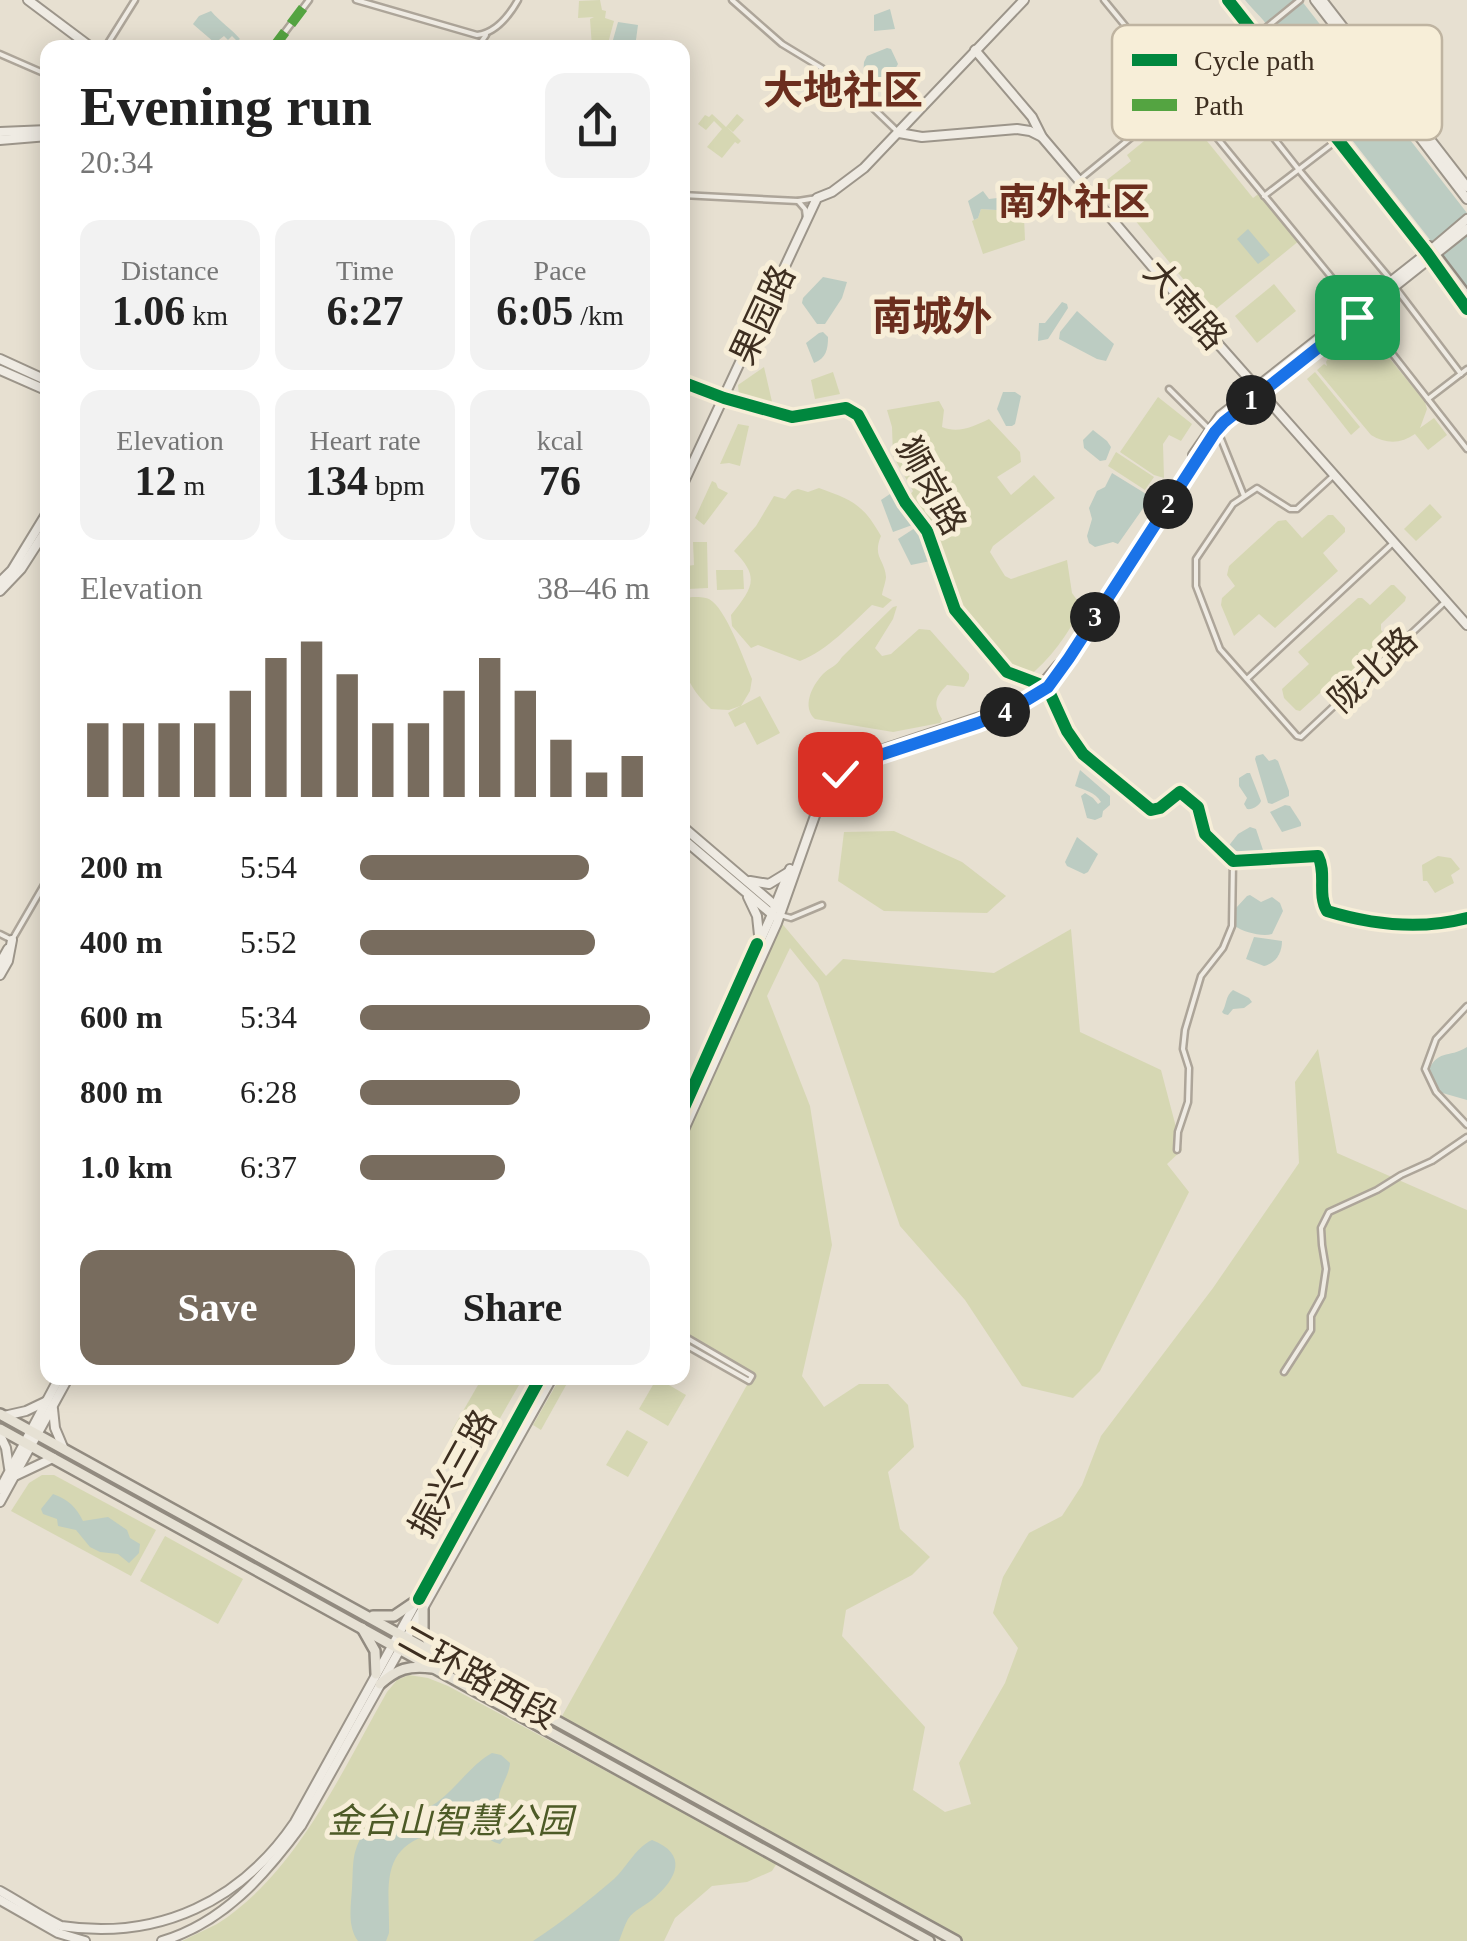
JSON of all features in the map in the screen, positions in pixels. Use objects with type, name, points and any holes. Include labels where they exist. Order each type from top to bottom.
[{"type":"main road","points":[[28,0],[81,40]]},
{"type":"main road","points":[[818,198],[864,168],[1024,0]]},
{"type":"main road","points":[[1232,0],[1251,25]]},
{"type":"main road","points":[[1314,0],[1333,25]]},
{"type":"main road","points":[[1322,0],[1341,25]]},
{"type":"main road","name":"大南路","points":[[975,50],[1079,180],[1467,625]]},
{"type":"main road","points":[[1017,129],[1026,124],[1028,112]]},
{"type":"main road","points":[[909,121],[908,131],[922,138]]},
{"type":"main road","points":[[888,143],[900,138],[1017,129],[1042,136]]},
{"type":"main road","points":[[0,136],[40,132]]},
{"type":"main road","points":[[899,132],[922,138]]},
{"type":"main road","points":[[0,136],[27,138],[40,134]]},
{"type":"main road","points":[[1337,140],[1433,253],[1467,308]]},
{"type":"main road","points":[[1342,140],[1467,297]]},
{"type":"main road","points":[[1422,140],[1467,199]]},
{"type":"main road","points":[[1431,140],[1467,187]]},
{"type":"main road","name":"果园路","points":[[690,469],[818,198]]},
{"type":"main road","points":[[1433,253],[1467,220]]},
{"type":"main road","points":[[690,1117],[730,1032],[822,796],[840,774],[862,761],[997,716],[1045,686],[1069,658],[1212,431],[1467,229]]},
{"type":"main road","points":[[0,360],[40,378]]},
{"type":"main road","points":[[0,370],[40,388]]},
{"type":"main road","points":[[0,582],[12,570],[40,524]]},
{"type":"main road","points":[[0,591],[22,568],[40,540]]},
{"type":"main road","points":[[690,1094],[757,944],[777,913],[821,788],[840,767],[865,754],[1001,710],[1045,686]]},
{"type":"main road","points":[[690,833],[777,913]]},
{"type":"main road","points":[[690,844],[744,884],[758,916],[757,944]]},
{"type":"main road","points":[[744,884],[769,884],[790,869]]},
{"type":"main road","points":[[0,962],[12,940]]},
{"type":"main road","points":[[0,975],[8,961],[12,940]]},
{"type":"main road","points":[[56,1385],[50,1403],[63,1447]]},
{"type":"main road","points":[[0,1502],[34,1432],[63,1385]]},
{"type":"main road","name":"振兴三路","points":[[160,1938],[214,1909],[239,1889],[278,1846],[397,1646],[419,1598],[536,1385]]},
{"type":"main road","name":"振兴三路","points":[[403,1635],[424,1609],[548,1385]]},
{"type":"main road","points":[[2,1415],[50,1403]]},
{"type":"main road","name":"二环路西段","points":[[2,1415],[956,1941]]},
{"type":"main road","points":[[0,1432],[11,1475]]},
{"type":"main road","name":"二环路西段","points":[[0,1432],[397,1646],[929,1941]]},
{"type":"main road","points":[[0,1489],[11,1475],[53,1458]]},
{"type":"main road","points":[[368,1615],[394,1616],[419,1598]]},
{"type":"main road","points":[[424,1609],[423,1632],[436,1653]]},
{"type":"main road","points":[[360,1626],[375,1650],[378,1679],[405,1667],[436,1668]]},
{"type":"main road","points":[[0,1891],[59,1929],[116,1939]]},
{"type":"main road","points":[[0,1900],[86,1941]]},
{"type":"street","points":[[110,40],[135,0]]},
{"type":"street","points":[[279,40],[309,0]]},
{"type":"street","points":[[356,0],[471,35],[488,34]]},
{"type":"street","points":[[483,40],[510,15],[518,0]]},
{"type":"street","points":[[732,0],[782,44],[848,84],[899,132]]},
{"type":"street","points":[[1104,0],[1124,25]]},
{"type":"street","points":[[1269,25],[1300,0]]},
{"type":"street","points":[[471,35],[473,40]]},
{"type":"street","points":[[0,54],[40,72]]},
{"type":"street","points":[[1079,180],[1128,140]]},
{"type":"street","points":[[1218,140],[1467,449]]},
{"type":"street","points":[[1275,140],[1461,374]]},
{"type":"street","points":[[1264,196],[1337,140]]},
{"type":"street","points":[[690,194],[798,201],[818,198]]},
{"type":"street","points":[[798,201],[805,209],[806,222]]},
{"type":"street","points":[[1428,400],[1467,369]]},
{"type":"street","name":"狮岗路","points":[[690,385],[792,417],[846,408],[858,415],[905,502],[927,531],[955,610],[1007,672],[1045,686]]},
{"type":"street","points":[[1169,389],[1221,439],[1244,496]]},
{"type":"street","points":[[1334,476],[1297,509],[1290,509],[1257,488],[1233,504],[1196,559],[1196,586],[1220,649],[1248,679],[1393,543]]},
{"type":"street","name":"陇北路","points":[[1248,679],[1299,737],[1446,602]]},
{"type":"street","points":[[1045,686],[1084,754],[1150,810],[1160,808],[1180,792],[1198,807],[1205,834],[1232,862],[1232,926],[1223,948],[1201,976],[1185,1030],[1188,1102],[1178,1132],[1177,1150]]},
{"type":"street","points":[[1232,862],[1318,856],[1322,863],[1324,906],[1363,922],[1439,926],[1467,918]]},
{"type":"street","points":[[0,934],[12,940],[40,892]]},
{"type":"street","points":[[777,913],[791,918],[822,906]]},
{"type":"street","points":[[1467,1006],[1441,1032],[1425,1069],[1436,1092],[1467,1125]]},
{"type":"street","points":[[1284,1372],[1310,1330],[1310,1316],[1322,1296],[1326,1269],[1321,1228],[1329,1212],[1432,1161],[1467,1137]]},
{"type":"street","points":[[690,1340],[752,1376],[749,1381],[690,1347]]},
{"type":"green space","points":[[600,0],[605,18],[614,21],[609,40],[592,40],[590,19],[594,17],[578,18],[579,1]]},
{"type":"green space","points":[[712,114],[726,127],[737,114],[744,120],[733,132],[727,127],[741,141],[735,142],[722,158],[707,147],[722,129],[714,121],[706,130],[698,124],[705,115]]},
{"type":"green space","points":[[1145,140],[1206,140],[1253,198],[1261,192],[1300,240],[1211,313],[1116,197],[1102,208],[1097,202],[1110,192],[1103,183],[1131,161],[1127,155]]},
{"type":"green space","points":[[1015,207],[1016,214],[1024,217],[1025,240],[983,254],[972,221],[981,209],[1011,211]]},
{"type":"green space","points":[[1274,284],[1296,311],[1257,343],[1235,316]]},
{"type":"green space","points":[[1358,334],[1378,344],[1425,402],[1427,409],[1420,428],[1434,418],[1447,435],[1428,450],[1415,434],[1393,442],[1371,435],[1317,370],[1327,366],[1338,341]]},
{"type":"green space","points":[[764,367],[773,406],[739,396],[738,385]]},
{"type":"green space","points":[[833,372],[840,394],[815,399],[811,380]]},
{"type":"green space","points":[[1315,372],[1360,427],[1351,435],[1307,379]]},
{"type":"green space","points":[[1158,397],[1192,424],[1181,441],[1169,435],[1163,444],[1164,478],[1120,452]]},
{"type":"green space","points":[[939,401],[944,410],[942,427],[960,429],[989,419],[1020,452],[1021,462],[997,477],[1011,495],[1034,475],[1055,498],[990,552],[1011,579],[1067,560],[1072,593],[1082,607],[1058,646],[1026,679],[1007,672],[955,610],[927,531],[905,502],[913,491],[893,456],[887,410]]},
{"type":"green space","points":[[738,424],[749,426],[740,466],[720,464]]},
{"type":"green space","points":[[1116,452],[1154,477],[1145,490],[1108,466]]},
{"type":"green space","points":[[712,481],[728,493],[704,525],[695,518]]},
{"type":"green space","points":[[819,488],[856,504],[875,525],[881,536],[878,554],[886,577],[882,595],[892,600],[883,608],[872,605],[829,644],[800,661],[758,645],[751,648],[732,626],[731,615],[750,583],[748,569],[734,551],[756,526],[774,496],[785,499],[798,489],[808,492]]},
{"type":"green space","points":[[1430,504],[1442,517],[1416,541],[1404,529]]},
{"type":"green space","points":[[1333,515],[1345,528],[1323,553],[1338,571],[1275,628],[1259,614],[1234,636],[1221,605],[1222,598],[1235,586],[1227,575],[1229,566],[1278,521],[1286,520],[1302,538]]},
{"type":"green space","points":[[693,542],[707,542],[708,588],[690,589],[690,566],[694,565]]},
{"type":"green space","points":[[716,570],[743,570],[744,589],[717,590]]},
{"type":"green space","points":[[1391,585],[1406,597],[1381,624],[1387,636],[1336,690],[1330,684],[1300,711],[1296,710],[1284,698],[1282,689],[1309,664],[1298,652],[1358,598],[1370,605]]},
{"type":"green space","points":[[690,597],[709,599],[722,613],[752,679],[741,706],[760,696],[780,733],[757,745],[745,722],[735,727],[728,713],[740,706],[711,709],[690,683]]},
{"type":"green space","points":[[897,606],[875,648],[882,656],[891,654],[919,629],[930,630],[969,674],[964,687],[947,685],[940,693],[936,705],[940,723],[893,732],[815,719],[809,703],[819,679]]},
{"type":"green space","points":[[894,831],[962,862],[1006,896],[987,913],[884,911],[838,881],[844,832]]},
{"type":"green space","points":[[1438,856],[1451,858],[1460,869],[1451,875],[1454,883],[1435,893],[1423,881],[1422,865]]},
{"type":"green space","points":[[779,920],[826,976],[843,959],[994,973],[1071,929],[1080,1032],[1161,1070],[1182,1150],[1167,1164],[1189,1192],[1100,1371],[1073,1398],[1022,1386],[965,1300],[900,1226],[818,983],[790,948],[767,996],[810,1106],[832,1245],[802,1376],[824,1407],[859,1384],[888,1384],[908,1405],[914,1447],[888,1472],[900,1529],[930,1557],[912,1575],[846,1610],[842,1636],[925,1727],[913,1790],[945,1812],[971,1804],[959,1763],[1005,1683],[1018,1648],[993,1613],[1003,1577],[1029,1533],[1062,1516],[1082,1485],[1101,1436],[1213,1288],[1299,1163],[1295,1082],[1318,1049],[1337,1153],[1467,1210],[1467,1941],[951,1941],[557,1725],[752,1376],[690,1339],[690,1116]]},
{"type":"green space","points":[[478,1385],[519,1385],[482,1450],[451,1432]]},
{"type":"green space","points":[[556,1385],[566,1385],[541,1430],[533,1425]]},
{"type":"green space","points":[[653,1385],[669,1385],[686,1395],[668,1426],[639,1409]]},
{"type":"green space","points":[[627,1430],[648,1442],[628,1477],[606,1465]]},
{"type":"green space","points":[[42,1475],[54,1475],[156,1530],[131,1576],[11,1511],[29,1483]]},
{"type":"green space","points":[[165,1536],[243,1579],[218,1624],[140,1581]]},
{"type":"green space","name":"金台山智慧公园","points":[[409,1675],[448,1686],[777,1863],[772,1871],[747,1882],[712,1886],[675,1918],[664,1941],[182,1941],[217,1924],[271,1878],[315,1819],[387,1692],[397,1680]]},
{"type":"shaded area","points":[[1245,0],[1301,0],[1320,25],[1266,25]]},
{"type":"shaded area","points":[[890,9],[895,29],[874,31],[874,15]]},
{"type":"shaded area","points":[[211,11],[240,39],[232,36],[228,40],[224,36],[212,40],[193,24]]},
{"type":"shaded area","points":[[618,22],[638,25],[636,40],[613,40]]},
{"type":"shaded area","points":[[887,48],[898,64],[888,82],[863,77],[867,56]]},
{"type":"shaded area","points":[[1352,140],[1410,140],[1467,213],[1467,287]]},
{"type":"shaded area","points":[[983,191],[989,199],[1029,194],[1037,209],[1026,217],[1015,213],[1015,208],[981,209],[974,220],[968,201]]},
{"type":"shaded area","points":[[1248,229],[1270,255],[1258,264],[1237,239]]},
{"type":"shaded area","points":[[823,277],[847,282],[825,324],[817,324],[802,303]]},
{"type":"shaded area","points":[[1062,302],[1068,308],[1048,339],[1038,341],[1039,323],[1045,323]]},
{"type":"shaded area","points":[[1077,311],[1114,344],[1106,361],[1059,339]]},
{"type":"shaded area","points":[[819,333],[828,337],[827,346],[824,356],[814,363],[806,343]]},
{"type":"shaded area","points":[[1003,392],[1021,396],[1012,426],[1006,426],[997,409]]},
{"type":"shaded area","points":[[1093,430],[1111,447],[1106,460],[1100,461],[1084,448],[1083,440]]},
{"type":"shaded area","points":[[1112,473],[1151,497],[1118,544],[1095,547],[1087,536],[1092,519],[1089,508]]},
{"type":"shaded area","points":[[896,490],[917,521],[893,532],[881,500]]},
{"type":"shaded area","points":[[918,526],[935,560],[911,565],[898,539]]},
{"type":"shaded area","points":[[1263,754],[1269,761],[1278,761],[1289,791],[1289,796],[1272,804],[1268,803],[1255,759]]},
{"type":"shaded area","points":[[1080,770],[1110,796],[1110,805],[1095,820],[1087,818],[1081,796],[1085,793],[1098,804],[1101,802],[1075,786]]},
{"type":"shaded area","points":[[1247,773],[1261,801],[1249,809],[1239,786],[1239,778]]},
{"type":"shaded area","points":[[1290,806],[1301,826],[1282,832],[1270,812]]},
{"type":"shaded area","points":[[1250,827],[1256,829],[1264,853],[1238,860],[1227,848]]},
{"type":"shaded area","points":[[1077,837],[1098,854],[1084,874],[1065,862]]},
{"type":"shaded area","points":[[1250,895],[1261,902],[1272,897],[1280,903],[1283,911],[1272,934],[1253,933],[1235,926],[1236,908]]},
{"type":"shaded area","points":[[1254,937],[1282,941],[1272,963],[1264,966],[1246,959]]},
{"type":"shaded area","points":[[1233,990],[1252,1002],[1224,1014],[1227,998]]},
{"type":"shaded area","points":[[1467,1047],[1467,1100],[1439,1092],[1427,1074],[1431,1066],[1439,1057]]},
{"type":"shaded area","points":[[53,1494],[71,1504],[83,1521],[108,1517],[127,1530],[130,1538],[140,1544],[139,1553],[129,1563],[118,1554],[90,1547],[76,1530],[58,1526],[57,1519],[43,1514],[41,1509]]},
{"type":"shaded area","points":[[492,1753],[510,1763],[499,1800],[505,1837],[500,1844],[458,1822],[414,1841],[402,1850],[390,1873],[386,1941],[358,1941],[351,1916],[353,1868],[364,1833],[383,1821],[432,1806]]},
{"type":"shaded area","points":[[652,1840],[671,1852],[675,1859],[673,1875],[662,1891],[630,1916],[619,1941],[533,1941],[614,1879]]},
{"type":"marked path","points":[[279,40],[309,0]]},
{"type":"cycle path","points":[[1228,0],[1248,25]]},
{"type":"cycle path","points":[[1338,140],[1467,309]]},
{"type":"cycle path","points":[[690,385],[792,417],[846,408],[858,415],[905,502],[927,531],[955,610],[1007,672],[1047,687],[1067,731],[1083,754],[1151,810],[1160,808],[1180,792],[1198,807],[1205,834],[1233,861],[1318,856],[1327,911],[1397,924],[1467,918]]},
{"type":"cycle path","points":[[690,1094],[757,944]]},
{"type":"cycle path","points":[[419,1599],[536,1385]]},
{"type":"district","name":"大地社区","points":[[843,90]]},
{"type":"district","name":"南外社区","points":[[1074,202]]},
{"type":"district","name":"南城外","points":[[932,316]]},
{"type":"route","points":[[840,774],[862,761],[997,716],[1048,687],[1215,432],[1357,317]]}]
